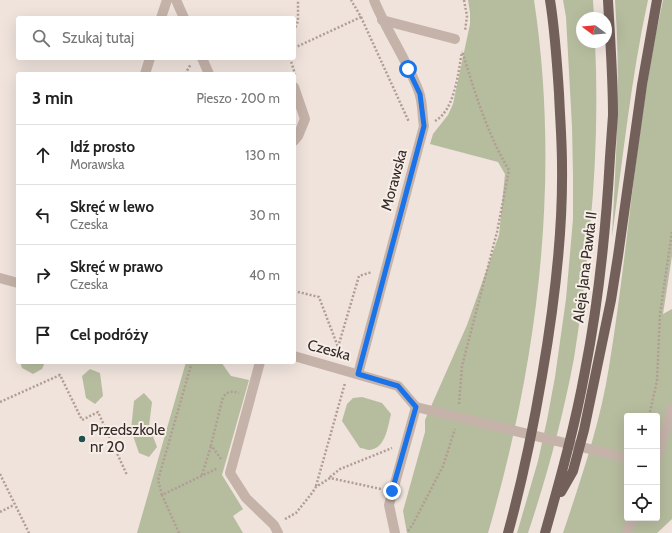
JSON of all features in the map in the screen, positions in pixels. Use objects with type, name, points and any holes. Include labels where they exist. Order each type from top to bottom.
[{"type":"main road","name":"Aleja Jana Pawła II","points":[[508,533],[525,465],[538,403],[550,331],[557,275],[562,165],[555,34],[550,0]]},
{"type":"main road","name":"Aleja Jana Pawła II","points":[[545,533],[563,472],[585,373],[597,303],[603,255],[613,115],[608,0]]},
{"type":"main road","points":[[553,506],[573,471],[586,422],[618,256],[642,86],[657,0]]},
{"type":"street","points":[[162,16],[166,0]]},
{"type":"street","points":[[176,0],[183,16]]},
{"type":"street","name":"Morawska","points":[[354,372],[424,126],[420,94],[382,20],[374,0]]},
{"type":"street","points":[[382,20],[459,42]]},
{"type":"street","points":[[146,72],[150,60]]},
{"type":"street","points":[[203,60],[208,72]]},
{"type":"street","points":[[296,93],[305,119],[296,138]]},
{"type":"street","points":[[0,278],[16,282]]},
{"type":"street","name":"Czeska","points":[[296,357],[354,372],[398,386],[416,407]]},
{"type":"street","points":[[259,364],[228,468],[246,498],[276,529]]},
{"type":"street","points":[[395,533],[389,505],[416,407],[624,457]]},
{"type":"street","points":[[659,449],[672,408]]},
{"type":"street","points":[[627,533],[632,521]]},
{"type":"path","points":[[296,26],[298,21],[298,0]]},
{"type":"path","points":[[351,0],[361,17],[411,126]]},
{"type":"path","points":[[464,0],[467,16],[465,33]]},
{"type":"path","points":[[296,47],[361,17]]},
{"type":"path","points":[[406,533],[413,524],[443,466],[458,418],[462,366],[497,232],[509,170],[497,150],[478,101],[459,42]]},
{"type":"path","points":[[424,126],[442,117],[452,100],[462,51]]},
{"type":"path","points":[[291,60],[294,72]]},
{"type":"path","points":[[650,413],[657,381],[660,314],[672,232]]},
{"type":"path","points":[[332,367],[359,276],[375,271]]},
{"type":"path","points":[[296,291],[319,297],[338,346]]},
{"type":"path","points":[[179,533],[162,495],[158,480],[191,364]]},
{"type":"path","points":[[276,529],[296,513],[316,487],[346,379],[354,372]]},
{"type":"path","points":[[0,402],[60,375],[82,420],[98,412],[127,475]]},
{"type":"path","points":[[202,475],[223,397],[226,393],[232,391],[251,395]]},
{"type":"path","points":[[316,487],[340,469],[406,442]]},
{"type":"path","points":[[162,495],[202,475],[228,468],[211,445]]},
{"type":"path","points":[[0,474],[29,533]]},
{"type":"path","points":[[330,478],[392,491]]},
{"type":"path","points":[[0,512],[14,505]]},
{"type":"green space","points":[[468,0],[534,0],[542,67],[545,134],[544,202],[540,269],[532,336],[520,403],[488,533],[407,533],[403,511],[425,432],[425,420],[467,325],[499,235],[505,174],[498,162],[430,144],[433,134],[448,115],[453,104],[470,24]]},
{"type":"green space","points":[[563,0],[593,0],[594,12],[576,12],[576,48],[595,48],[595,159],[587,261],[574,358],[560,424],[542,490],[528,533],[517,533],[538,461],[547,420],[555,377],[566,299],[573,219],[573,174],[566,17]]},
{"type":"green space","points":[[615,0],[648,0],[632,88],[612,237],[618,89]]},
{"type":"green space","points":[[663,0],[672,0],[672,256],[663,314],[672,309],[672,519],[657,533],[563,533],[577,492],[601,409],[609,367],[646,91]]},
{"type":"green space","points":[[21,364],[44,364],[42,369],[33,374],[22,368]]},
{"type":"green space","points":[[185,364],[222,364],[231,376],[249,380],[222,475],[243,509],[233,516],[243,533],[137,533]]},
{"type":"green space","points":[[90,369],[100,373],[103,396],[95,404],[86,398],[82,376]]},
{"type":"green space","points":[[144,393],[152,402],[149,426],[157,447],[149,457],[139,453],[131,430],[134,401]]},
{"type":"green space","points":[[362,397],[382,403],[391,414],[383,441],[375,449],[369,450],[360,448],[342,421],[347,404],[353,398]]},
{"type":"place","name":"Przedszkole nr 20","points":[[82,439]]},
{"type":"route","points":[[392,491],[416,407],[398,386],[358,374],[424,126],[420,94],[408,69]]}]
